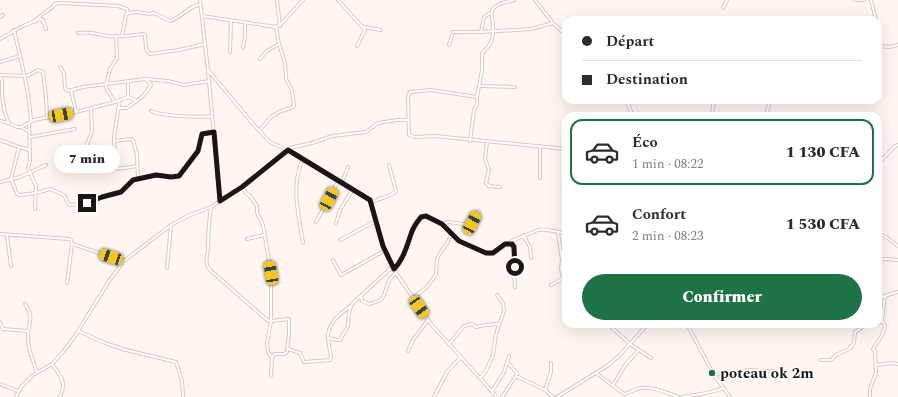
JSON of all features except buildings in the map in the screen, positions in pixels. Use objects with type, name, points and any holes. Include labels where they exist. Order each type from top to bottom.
[{"type":"street","points":[[200,0],[220,201]]},
{"type":"street","points":[[276,0],[280,26]]},
{"type":"street","points":[[202,16],[276,27],[280,26],[303,0]]},
{"type":"street","points":[[338,0],[363,26],[365,32],[357,46]]},
{"type":"street","points":[[470,140],[474,110],[478,99],[477,97],[482,70],[482,54],[491,43],[493,31],[493,8],[514,0]]},
{"type":"street","points":[[535,0],[562,31]]},
{"type":"street","points":[[723,8],[727,0]]},
{"type":"street","points":[[855,0],[864,0]]},
{"type":"street","points":[[871,0],[875,16]]},
{"type":"street","points":[[34,22],[55,4],[65,2],[118,6],[127,9],[128,12],[154,13],[170,22],[195,5],[200,5]]},
{"type":"street","points":[[122,36],[126,15],[128,12]]},
{"type":"street","points":[[481,32],[484,17],[492,12]]},
{"type":"street","points":[[0,39],[14,30],[42,19],[46,29]]},
{"type":"street","points":[[230,52],[231,21]]},
{"type":"street","points":[[449,45],[453,32],[531,29],[553,22]]},
{"type":"street","points":[[243,48],[245,37],[244,23]]},
{"type":"street","points":[[363,26],[380,30]]},
{"type":"street","points":[[259,131],[271,117],[278,112],[294,106],[292,90],[286,79],[285,63],[279,44],[276,27]]},
{"type":"street","points":[[14,30],[30,99],[30,161],[28,168],[29,173],[35,183],[35,209]]},
{"type":"street","points":[[78,33],[86,32],[116,36],[144,34],[146,49],[150,54],[205,44]]},
{"type":"street","points":[[115,102],[107,90],[106,85],[110,69],[117,58],[116,36]]},
{"type":"street","points":[[260,59],[267,51],[279,44]]},
{"type":"street","points":[[882,47],[885,48],[898,45]]},
{"type":"street","points":[[0,62],[20,56]]},
{"type":"street","points":[[60,67],[64,73],[66,90],[145,79],[168,81],[184,85],[209,81]]},
{"type":"street","points":[[9,123],[5,113],[2,95],[2,80],[0,76],[25,76],[38,70],[43,72],[47,118]]},
{"type":"street","points":[[208,70],[270,142],[288,150],[368,197],[372,202],[384,251],[393,268],[428,320],[497,397]]},
{"type":"street","points":[[119,108],[127,108],[142,97],[151,85],[145,79]]},
{"type":"street","points":[[128,81],[128,97]]},
{"type":"street","points":[[479,86],[515,87]]},
{"type":"street","points":[[71,90],[76,112]]},
{"type":"street","points":[[477,97],[430,90],[410,92],[408,96],[409,135],[435,136],[562,149]]},
{"type":"street","points":[[21,127],[30,122],[76,112],[115,102],[128,97],[137,101]]},
{"type":"street","points":[[115,168],[114,141],[120,100]]},
{"type":"street","points":[[91,108],[92,130],[86,150],[89,160],[97,167],[126,168],[137,166]]},
{"type":"street","points":[[151,111],[158,114],[196,117],[212,116]]},
{"type":"street","points":[[16,397],[18,391],[37,372],[52,364],[63,352],[109,281],[124,261],[171,226],[190,215],[211,207],[242,187],[288,150],[332,136],[366,132],[378,123],[408,120]]},
{"type":"street","points":[[0,121],[21,127],[30,132]]},
{"type":"street","points":[[30,137],[75,129]]},
{"type":"street","points":[[19,147],[11,179],[18,195],[53,189],[64,195],[69,204],[87,203],[121,192],[130,181],[138,178],[156,175],[171,177],[179,176],[198,151],[202,134],[214,132]]},
{"type":"street","points":[[0,140],[30,150]]},
{"type":"street","points":[[114,141],[133,140],[138,178]]},
{"type":"street","points":[[487,142],[485,159],[489,170],[486,183],[489,186],[500,187]]},
{"type":"street","points":[[882,160],[894,147],[898,145]]},
{"type":"street","points":[[540,146],[540,178]]},
{"type":"street","points":[[303,159],[298,169],[295,190],[303,243]]},
{"type":"street","points":[[0,182],[29,173],[46,165]]},
{"type":"street","points":[[372,202],[382,197],[392,195],[396,191],[389,165]]},
{"type":"street","points":[[316,222],[348,166]]},
{"type":"street","points":[[242,187],[256,204],[257,213],[263,225],[271,273],[271,321],[267,347],[272,358],[271,376]]},
{"type":"street","points":[[336,222],[340,210],[353,189]]},
{"type":"street","points":[[211,207],[207,235],[208,248],[206,264],[215,275],[267,320],[289,319],[290,334],[288,349],[286,353],[274,354],[272,358]]},
{"type":"street","points":[[442,224],[449,222],[470,224],[479,211]]},
{"type":"street","points":[[288,349],[300,354],[304,362],[330,360],[328,333],[333,321],[400,261],[408,245],[414,227],[421,217],[426,216],[442,224],[459,241],[489,254],[513,240],[542,229],[562,233]]},
{"type":"street","points":[[340,240],[376,220]]},
{"type":"street","points":[[167,268],[171,226]]},
{"type":"street","points":[[558,233],[562,271]]},
{"type":"street","points":[[0,234],[7,236],[71,240],[72,244],[67,283]]},
{"type":"street","points":[[413,298],[427,287],[436,274],[437,258],[448,242],[451,234]]},
{"type":"street","points":[[247,239],[264,235]]},
{"type":"street","points":[[524,235],[530,247],[531,258]]},
{"type":"street","points":[[7,236],[11,266]]},
{"type":"street","points":[[882,236],[898,246]]},
{"type":"street","points":[[513,240],[515,287]]},
{"type":"street","points":[[507,243],[513,245]]},
{"type":"street","points":[[72,244],[124,261]]},
{"type":"street","points":[[333,260],[341,275],[384,251]]},
{"type":"street","points":[[882,260],[898,260]]},
{"type":"street","points":[[360,296],[362,301],[369,304],[381,300],[385,295],[388,282],[396,272]]},
{"type":"street","points":[[551,285],[562,279]]},
{"type":"street","points":[[882,297],[898,292]]},
{"type":"street","points":[[480,378],[486,371],[493,355],[496,334],[504,308],[497,295]]},
{"type":"street","points":[[870,397],[870,389],[876,373],[875,351],[873,349],[881,337],[885,326],[882,321],[885,296]]},
{"type":"street","points":[[25,304],[31,314],[28,331],[30,351],[37,372]]},
{"type":"street","points":[[328,338],[340,340],[348,326],[349,312],[352,304]]},
{"type":"street","points":[[408,351],[413,340],[428,320]]},
{"type":"street","points":[[0,322],[3,329],[28,331]]},
{"type":"street","points":[[449,344],[465,325],[472,324],[476,327],[499,324]]},
{"type":"street","points":[[612,328],[630,344],[651,358]]},
{"type":"street","points":[[557,397],[596,373],[619,356],[644,328]]},
{"type":"street","points":[[689,328],[714,374],[730,397]]},
{"type":"street","points":[[821,360],[831,360],[836,355],[849,349],[854,343],[855,332],[861,328]]},
{"type":"street","points":[[78,331],[105,343],[130,351],[176,362],[180,373],[183,397]]},
{"type":"street","points":[[613,385],[626,364],[639,350]]},
{"type":"street","points":[[491,391],[504,372],[509,356]]},
{"type":"street","points":[[434,397],[447,372],[461,357]]},
{"type":"street","points":[[502,397],[517,373],[507,361]]},
{"type":"street","points":[[545,390],[551,372],[551,363]]},
{"type":"street","points":[[876,365],[893,363],[898,364]]},
{"type":"street","points":[[52,364],[63,382],[60,397]]},
{"type":"street","points":[[714,374],[750,370],[781,372]]},
{"type":"street","points":[[596,373],[624,394],[642,388],[666,392],[678,397]]},
{"type":"street","points":[[516,376],[545,390],[553,397]]},
{"type":"street","points":[[0,384],[18,391]]},
{"type":"street","points":[[682,397],[712,393],[723,388]]},
{"type":"place","name":"poteau ok 2m","points":[[712,373]]},
{"type":"route","points":[[87,203],[121,192],[130,181],[133,180],[156,175],[171,177],[179,176],[198,151],[201,144],[202,134],[214,132],[220,201],[228,197],[262,172],[288,150],[368,197],[372,202],[383,246],[394,269],[408,245],[414,227],[423,216],[442,224],[459,241],[489,254],[493,253],[507,243],[512,244],[514,247],[515,267]]}]
